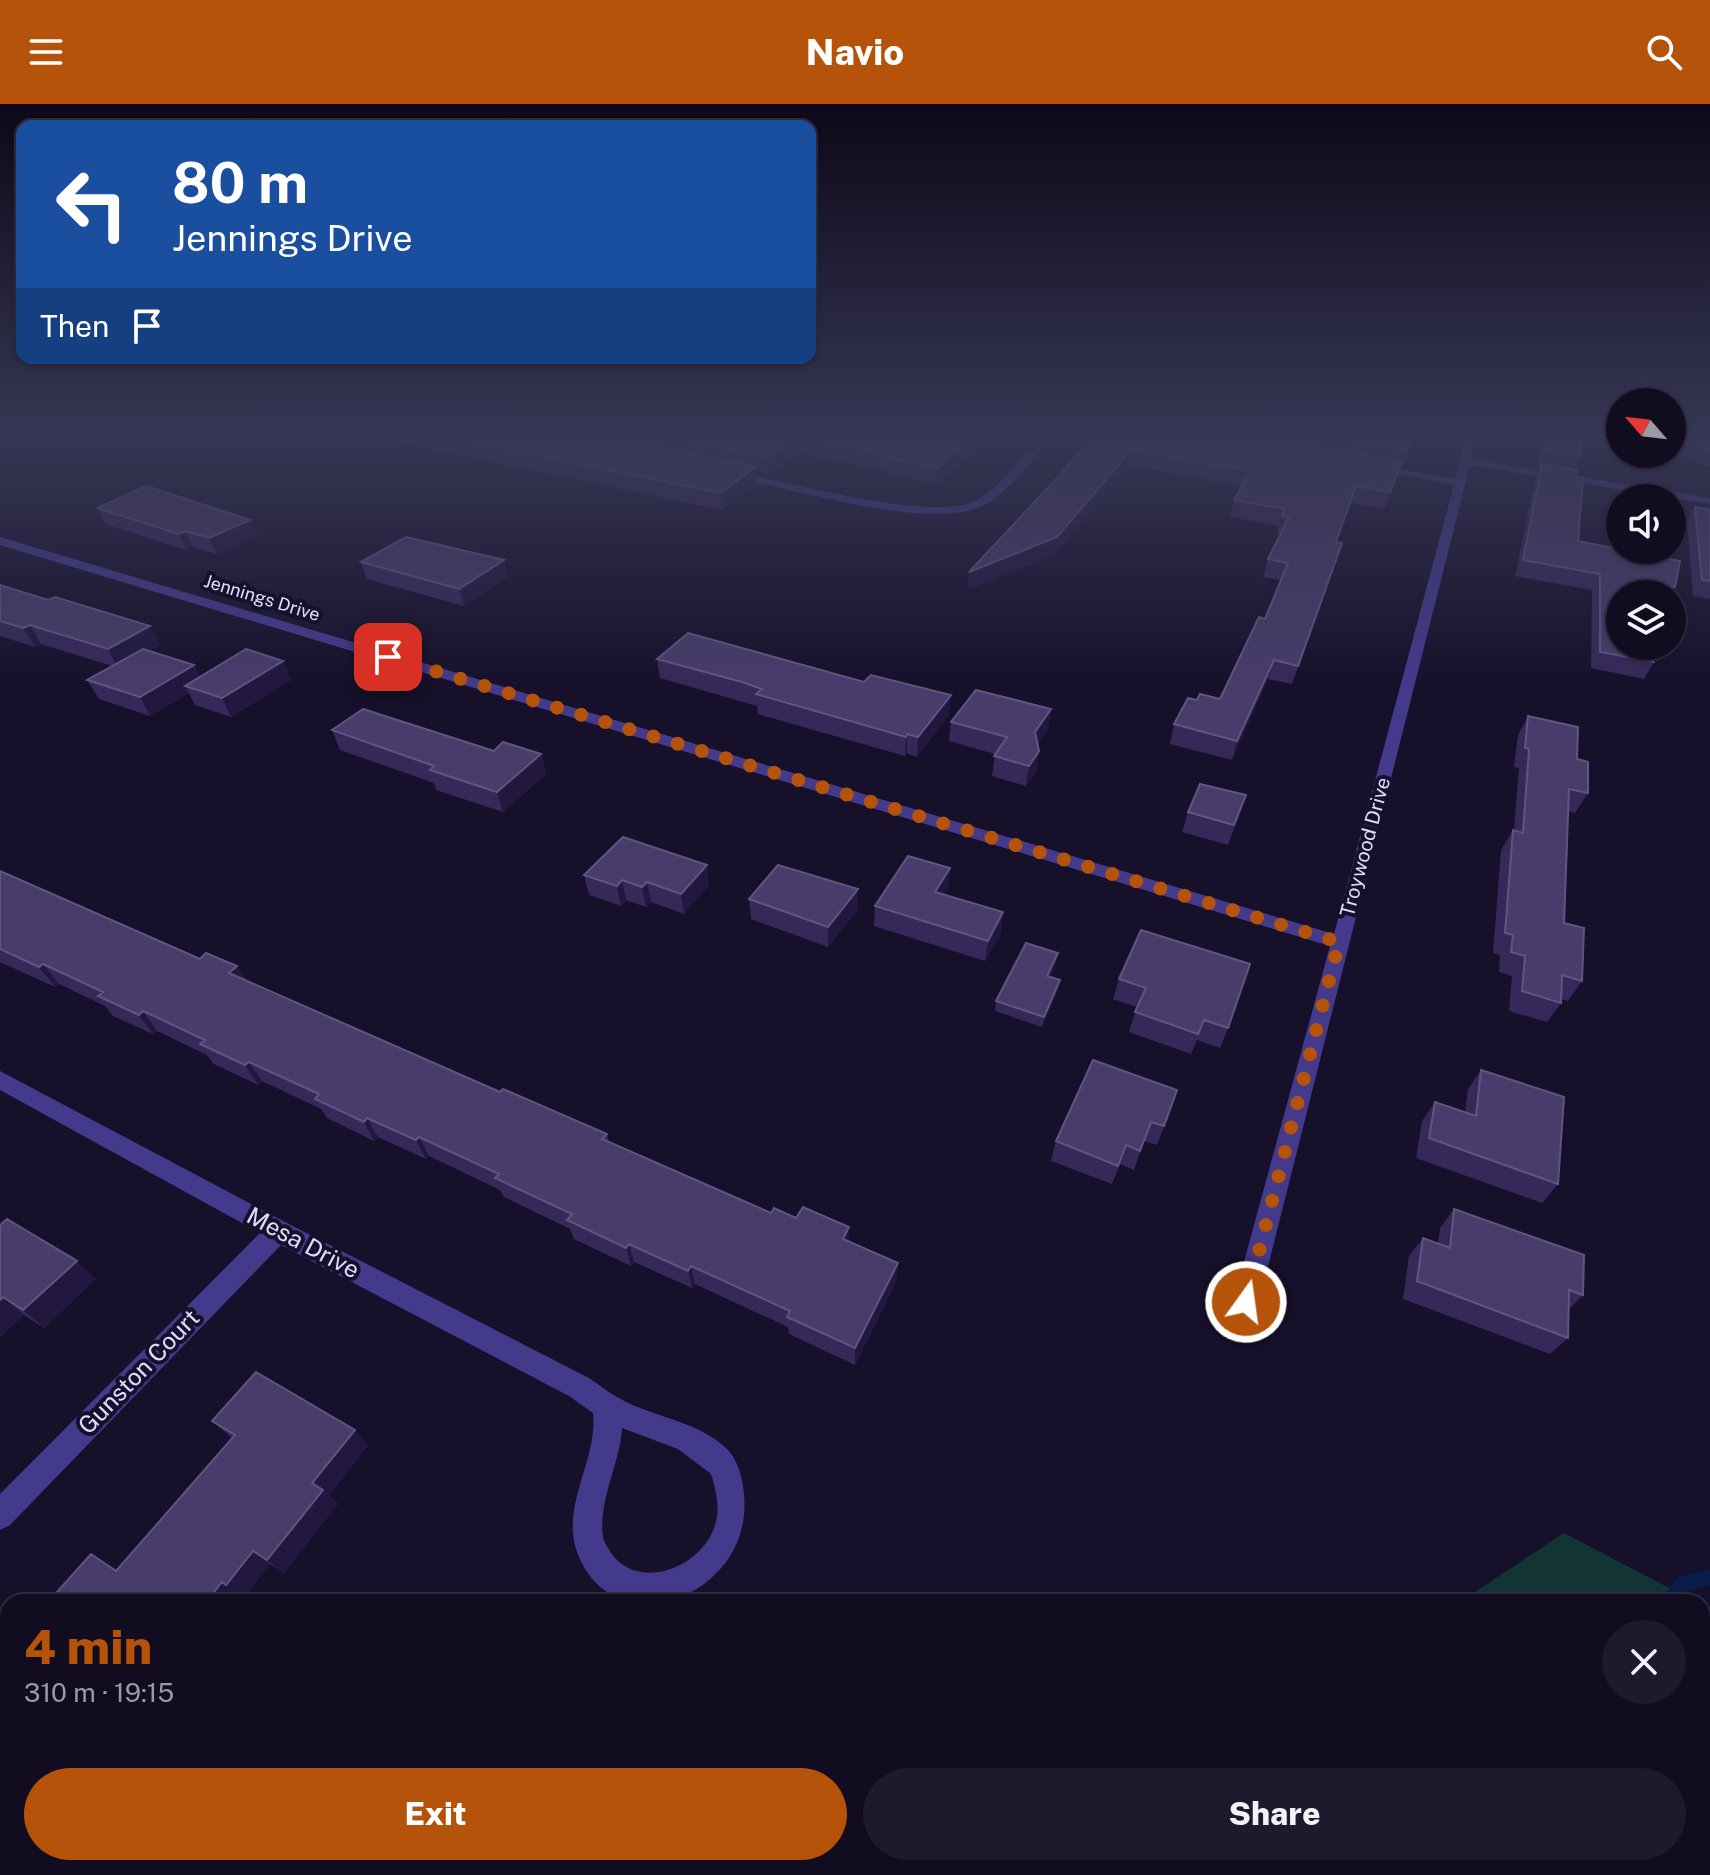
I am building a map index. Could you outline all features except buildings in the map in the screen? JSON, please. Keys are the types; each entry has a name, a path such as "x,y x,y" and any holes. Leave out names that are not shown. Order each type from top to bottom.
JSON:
{"street":[{"name":"Troywood Drive","path":"1246,1302 1450,520"},
{"name":"Jennings Drive","path":"0,541 1339,942"},
{"name":"Mesa Drive","path":"0,1080 278,1231 579,1387 606,1406 698,1443 722,1463 733,1500 730,1526 717,1552 694,1578 670,1589 642,1590 615,1579 599,1564 589,1547 590,1507 608,1432 606,1406"},
{"name":"Gunston Court","path":"0,1515 278,1231"}],"green space":[{"path":"1564,1533 1681,1594 1472,1594"}],"waterway":[{"path":"1676,1594 1685,1583 1710,1577"}],"route":[{"path":"388,657 1339,942 1246,1302"}]}
